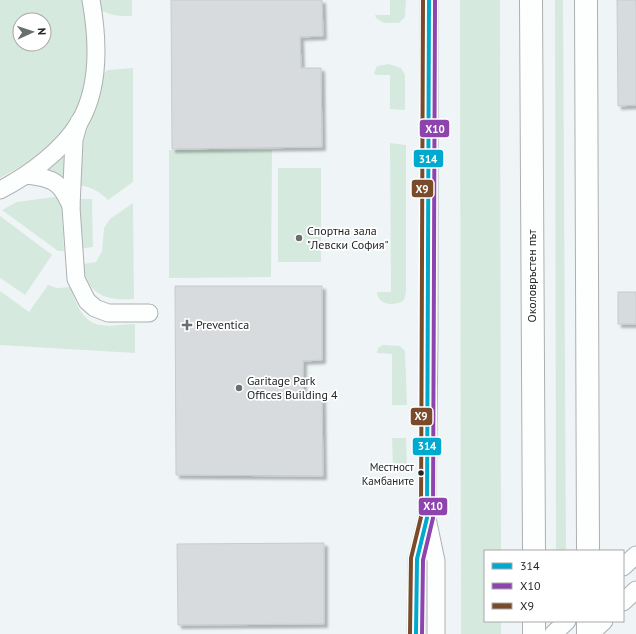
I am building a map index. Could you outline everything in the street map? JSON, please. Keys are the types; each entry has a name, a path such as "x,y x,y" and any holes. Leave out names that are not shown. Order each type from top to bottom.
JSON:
{"highway":[{"name":"Околовръстен път","path":"531,0 534,550"},
{"path":"586,0 588,550"},
{"path":"534,622 534,634"},
{"path":"588,622 589,634"}],"street":[{"path":"91,0 96,28 95,65 92,86 74,140 71,206 76,279 87,301 95,308 108,313 149,313"},
{"path":"429,0 429,325 427,518 436,561 436,634"},
{"path":"0,190 27,175 62,143 79,122"},
{"path":"27,175 41,177 56,182 64,191 71,206"},
{"path":"416,634 417,559 427,518"},
{"path":"624,567 636,555"},
{"path":"624,601 636,590"},
{"path":"553,634 566,622"},
{"path":"589,634 603,622"}],"green space":[{"path":"0,0 86,0 90,40 90,63 84,96 73,123 68,131 51,147 0,178"},
{"path":"97,0 132,0 132,16 119,16 104,12 100,10"},
{"path":"390,0 406,0 405,17 399,23 384,23 376,18 375,15 390,15"},
{"path":"460,0 500,0 501,550 484,550 484,622 501,622 501,634 461,634"},
{"path":"555,0 563,0 566,550 556,550"},
{"path":"389,64 401,68 405,75 405,110 390,109 390,75 376,75 374,73 377,66"},
{"path":"133,68 133,182 108,200 94,190 78,185 82,147 104,73 108,70"},
{"path":"390,143 406,145 406,292 404,300 396,304 387,304 383,302 380,300 377,292 391,292"},
{"path":"68,146 65,183 44,170"},
{"path":"169,150 272,150 271,277 169,278"},
{"name":"Спортна зала \"Левски София\"","path":"278,168 321,168 321,262 278,262"},
{"path":"61,196 64,251 58,251 2,210 17,202"},
{"path":"77,199 92,199 93,247 78,249"},
{"path":"133,203 134,299 115,299 100,294 94,289 89,283 85,274 83,264 96,262 102,251 104,228 110,219"},
{"path":"0,216 52,255 25,295 0,278"},
{"path":"48,285 57,288 71,287 74,299 80,310 84,316 94,323 109,326 135,324 135,353 0,345 0,291 29,312"},
{"path":"383,345 400,346 405,351 407,405 392,405 392,354 377,353 378,348"},
{"path":"392,438 406,438 407,467 405,471 401,473 393,469"}],"building":[{"path":"171,0 322,0 323,36 300,37 301,68 321,68 322,147 172,149"},
{"path":"617,0 636,0 636,105 618,106"},
{"name":"Garitage Park Offices Building 4","path":"175,286 322,286 322,360 303,361 303,398 322,397 323,476 176,475"},
{"path":"618,292 636,292 636,324 618,324"},
{"path":"324,543 324,624 178,625 177,544"}],"transit line":[{"name":"Х9","path":"410,634 411,558 421,517 423,0"},
{"name":"314","path":"416,634 417,559 427,518 429,0"},
{"name":"Х10","path":"422,634 423,560 433,518 435,0"}],"place":[{"name":"Спортна зала \"Левски София\"","path":"299,238"},
{"name":"Preventica","path":"187,325"},
{"name":"Garitage Park Offices Building 4","path":"239,388"},
{"name":"Местност Камбаните","path":"421,473"}]}
